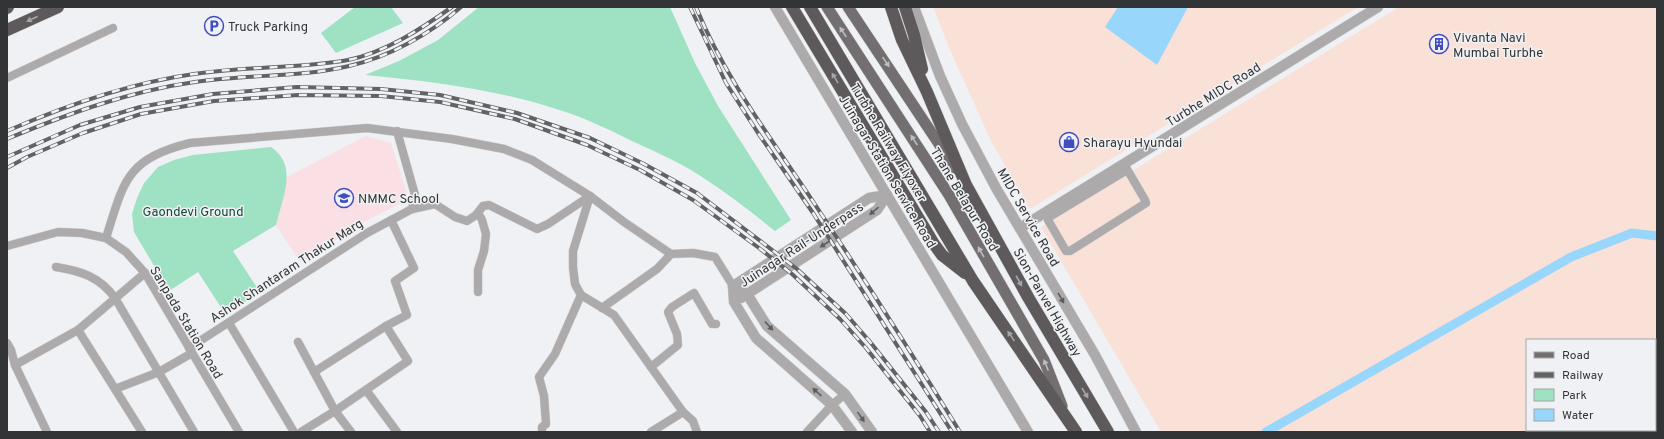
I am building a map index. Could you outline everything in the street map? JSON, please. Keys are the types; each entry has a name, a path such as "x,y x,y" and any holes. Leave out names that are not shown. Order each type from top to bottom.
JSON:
{"highway":[{"path":"7,30 58,7"},
{"name":"Turbhe Railway Flyover","path":"792,7 934,244 942,255 963,271 973,281"},
{"name":"Turbhe Railway Flyover","path":"810,7 973,281 1065,414"},
{"path":"891,7 902,40 927,92 966,185"},
{"path":"905,7 914,35 927,92"},
{"name":"Sion-Panvel Highway","path":"966,185 1028,298 1108,432"},
{"path":"1065,414 1076,432"}],"main road":[{"name":"Thane Belapur Road","path":"826,7 949,195 1044,360 1065,414"},
{"name":"Thane Belapur Road","path":"848,7 966,185"}],"street":[{"name":"Juinagar Station Service Road","path":"775,7 1028,432"},
{"name":"MIDC Service Road","path":"914,7 940,76 962,124 996,188 1095,355 1136,432"},
{"name":"Turbhe MIDC Road","path":"1020,228 1125,167 1378,7"},
{"path":"7,78 113,28"},
{"path":"106,238 121,191 134,170 150,156 169,148 190,143 368,128 452,139 504,150 532,160 590,196 624,222 671,254 693,252 715,257 733,286 734,302 756,338 832,405 852,432"},
{"path":"397,131 415,195 412,209"},
{"path":"1125,167 1146,203 1070,251 1066,251 1048,220 1051,216 1125,167"},
{"name":"Juinagar Rail-Underpass","path":"733,286 869,198 887,195"},
{"name":"Juinagar Rail-Underpass","path":"734,302 877,210 887,195"},
{"path":"478,292 478,270 484,251 486,234 482,220 478,213 484,206 489,205 537,230 590,196"},
{"path":"590,196 573,251 575,284 581,296 614,315 683,412 693,421 697,432"},
{"name":"Ashok Shantaram Thakur Marg","path":"115,390 159,372 229,323 367,233 412,209 434,204 455,217 467,221 478,213"},
{"path":"314,372 386,326 407,315 395,281 414,268 391,220"},
{"name":"Sanpada Station Road","path":"7,246 58,232 82,233 106,238 126,252 145,273 239,432"},
{"path":"602,308 657,269 671,254"},
{"path":"56,267 74,270 89,276 107,287 115,298 194,432"},
{"path":"15,365 78,330 145,273"},
{"path":"733,286 747,294 767,326 845,394 872,432"},
{"path":"651,367 678,344 677,334 668,312 672,307 694,293 712,324 716,324"},
{"path":"542,432 542,427 546,424 544,396 539,377 555,354 581,296"},
{"path":"229,323 294,432"},
{"path":"301,432 335,411 408,361 386,326"},
{"path":"78,330 142,432"},
{"path":"298,342 335,411 351,432"},
{"path":"8,348 47,432"},
{"path":"366,390 397,432"},
{"path":"807,432 832,405 845,394"},
{"path":"651,432 683,412"}],"shaded area":[{"path":"933,7 1358,7 1030,209 991,141 950,50"},
{"path":"1399,7 1657,7 1657,432 1161,432 1041,227"},
{"name":"NMMC School","path":"366,136 391,143 407,194 405,201 360,224 301,263 276,225 287,177"}],"green space":[{"path":"355,7 391,7 403,23 336,53 321,33"},
{"path":"479,7 670,7 695,63 718,106 791,220 775,231 709,181 684,166 604,128 563,111 530,101 484,91 436,83 365,75 399,61 438,40"},
{"name":"Gaondevi Ground","path":"271,147 280,155 284,163 286,173 286,183 276,225 233,251 260,292 226,315 198,272 169,291 134,232 132,214 144,183 158,167 174,160 193,155"}],"water":[{"path":"1118,7 1188,7 1157,65 1105,27"}],"waterway":[{"path":"1266,432 1571,257 1632,233 1657,236"}],"railway":[{"path":"7,131 52,112 99,96 170,78 213,71 310,65 348,60 376,51 403,39 452,7"},
{"path":"7,139 99,104 147,91 195,82 330,70 364,62 379,57 408,43 436,26 461,7"},
{"path":"690,7 726,83 758,133 813,213 952,432"},
{"path":"696,7 708,34 736,86 802,184 908,348 960,432"},
{"path":"7,157 80,125 140,107 213,94 297,87 381,89 440,95 517,113 590,138 644,164 697,193 797,269 846,314 926,412 939,432"},
{"path":"7,168 27,157 83,133 141,114 214,101 298,95 381,96 440,102 515,119 587,145 640,170 693,200 759,248 792,274 840,319 866,348 920,416 930,432"}],"place":[{"name":"Truck Parking","path":"214,26"},
{"name":"Vivanta Navi Mumbai Turbhe","path":"1439,44"},
{"name":"Sharayu Hyundai","path":"1069,142"},
{"name":"NMMC School","path":"344,198"}]}
